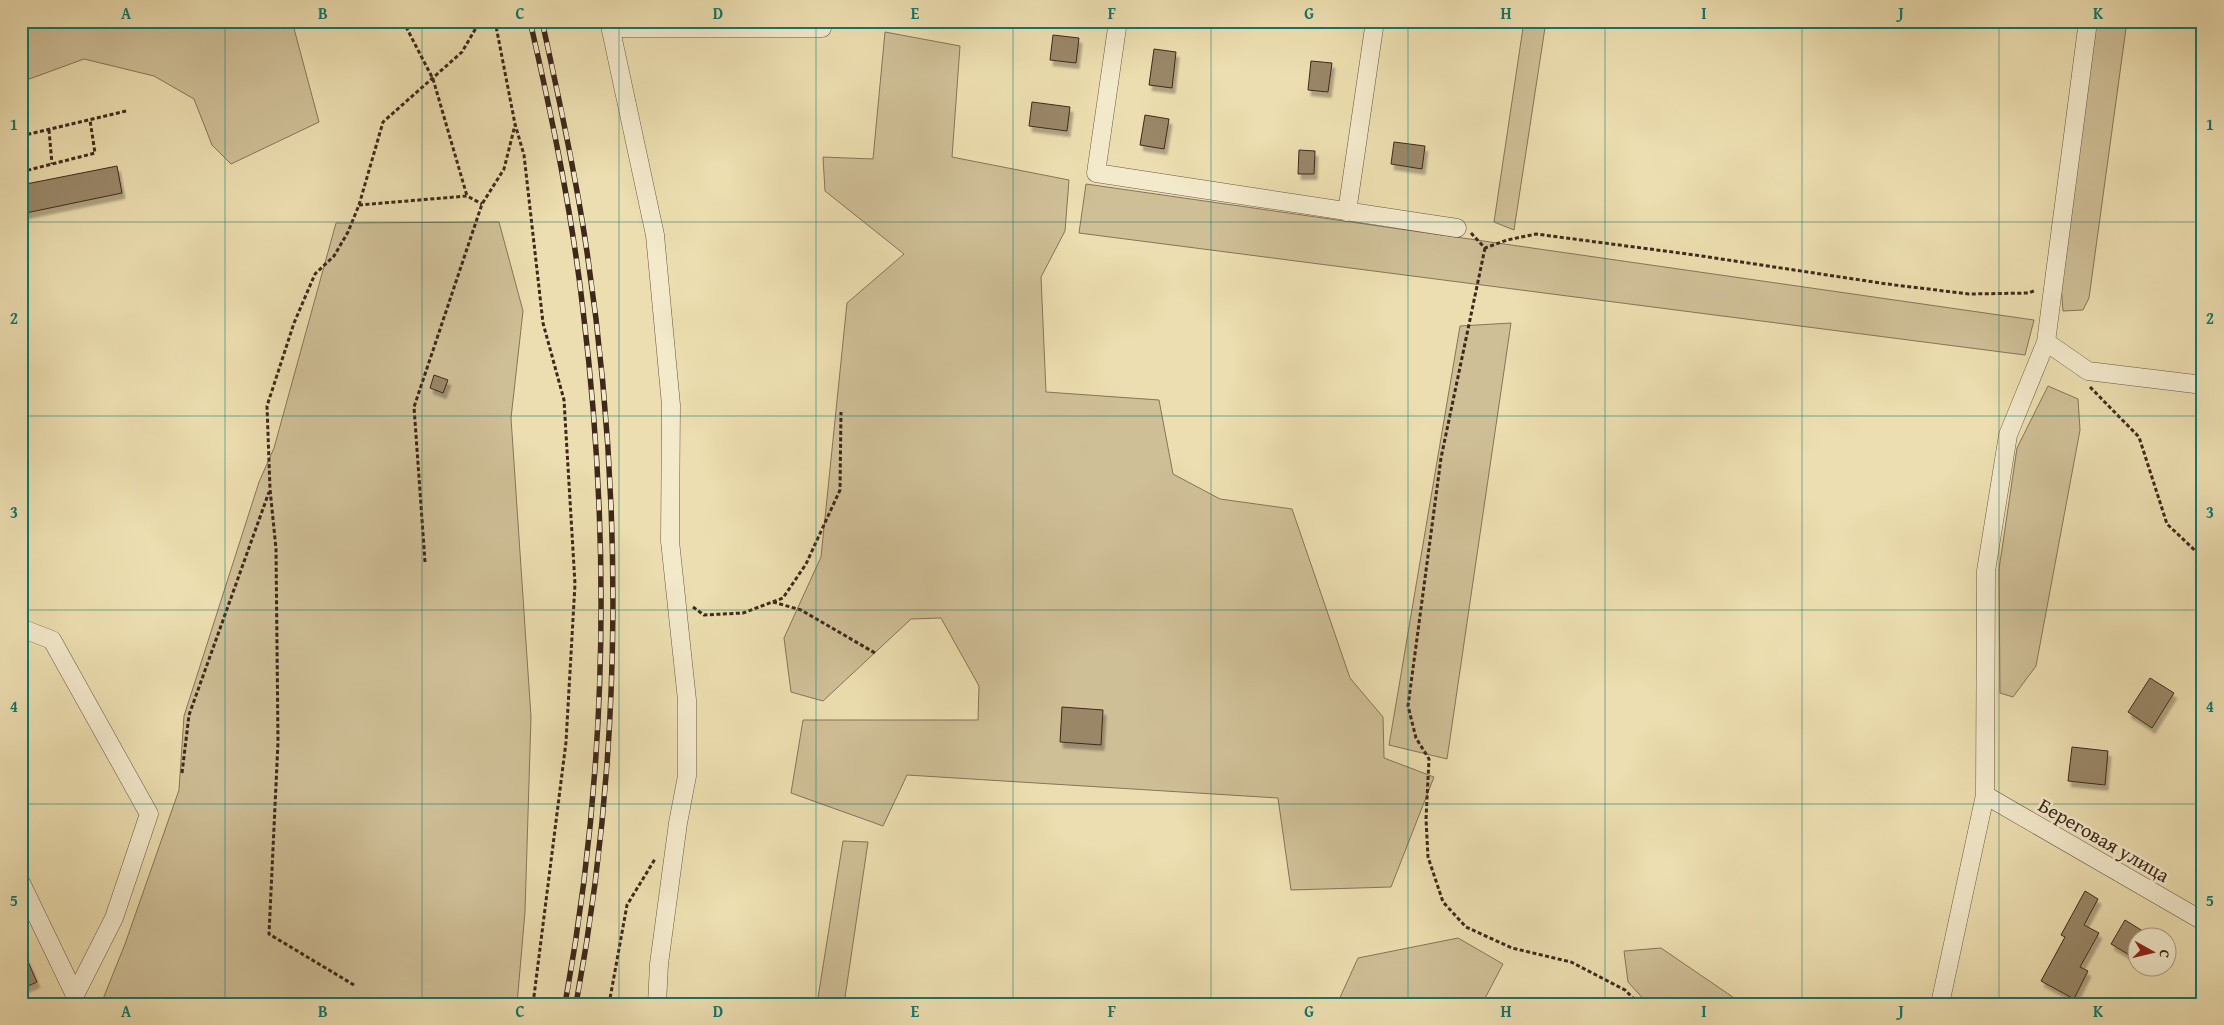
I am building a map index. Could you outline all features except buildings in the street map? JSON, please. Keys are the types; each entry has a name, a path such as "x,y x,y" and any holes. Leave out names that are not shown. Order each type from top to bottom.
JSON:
{"street":[{"path":"1118,21 1096,173 1457,228"},
{"path":"1347,212 1375,21"},
{"path":"1940,1004 1985,796 1986,571 2008,435 2046,342 2088,21"},
{"path":"657,1004 659,964 678,823 687,776 687,700 670,541 671,405 655,235 610,25 823,25"},
{"path":"2046,342 2088,370 2203,385"},
{"path":"21,628 52,640 149,814 114,918 74,999"},
{"name":"Береговая улица","path":"1985,796 2203,921"},
{"path":"21,883 74,999"}],"path":[{"path":"403,21 434,78 468,196"},
{"path":"354,985 269,934 278,742 276,549 270,489 267,406 294,322 315,274 334,256 348,232 359,206 383,122 462,52 480,21"},
{"path":"496,21 515,124 524,155 543,323 564,400 575,584 566,742 533,1004"},
{"path":"21,136 126,111"},
{"path":"21,172 95,153 90,120"},
{"path":"424,562 414,407 482,204 504,169 515,124"},
{"path":"49,130 52,164"},
{"path":"359,206 468,196 482,204"},
{"path":"1457,228 1474,235 1485,248"},
{"path":"1485,248 1507,240 1536,234 1969,294 2029,293 2053,285"},
{"path":"1485,248 1440,458 1408,706 1416,738 1428,759 1426,819 1428,857 1443,902 1466,927 1512,948 1571,962 1625,990 1638,1004"},
{"path":"2086,383 2139,437 2167,524 2203,558"},
{"path":"676,595 704,615 743,613 783,598 806,564 840,490 841,412"},
{"path":"182,773 189,715 270,489"},
{"path":"772,602 801,610 875,653"},
{"path":"609,1004 627,905 658,856"}],"shaded area":[{"path":"21,21 292,21 319,122 231,164 212,145 194,99 154,76 84,59 21,82"},
{"path":"1524,21 1546,21 1514,230 1494,222"},
{"path":"2094,21 2127,21 2089,298 2083,310 2063,311 2061,284"},
{"path":"885,32 960,46 952,157 1069,180 1065,231 1041,277 1046,392 1159,400 1173,474 1220,499 1292,509 1350,678 1383,717 1384,758 1434,777 1391,887 1291,890 1278,798 907,775 883,826 791,793 803,720 978,720 979,686 941,618 911,619 823,701 791,692 784,638 821,557 847,303 904,254 825,191 823,157 873,159"},
{"path":"1086,184 2034,320 2025,355 1079,233"},
{"path":"499,222 523,311 511,418 531,717 525,912 517,1004 101,1004 125,944 179,790 184,716 259,482 274,448 336,223"},
{"path":"1511,323 1447,759 1389,745 1460,326"},
{"path":"2048,386 2078,399 2080,430 2036,666 2013,697 2000,693 1999,569 2017,448"},
{"path":"843,841 868,842 844,1004 817,1004"},
{"path":"1458,938 1503,964 1482,1004 1337,1004 1358,958"},
{"path":"1661,948 1743,1004 1648,1004 1628,982 1624,951"}],"railway":[{"path":"530,21 554,129 573,237 592,396 598,483 601,570 597,744 579,918 565,1004"},
{"path":"542,21 559,98 583,226 606,420 611,518 613,615 610,713 603,811 592,908 576,1004"}]}
